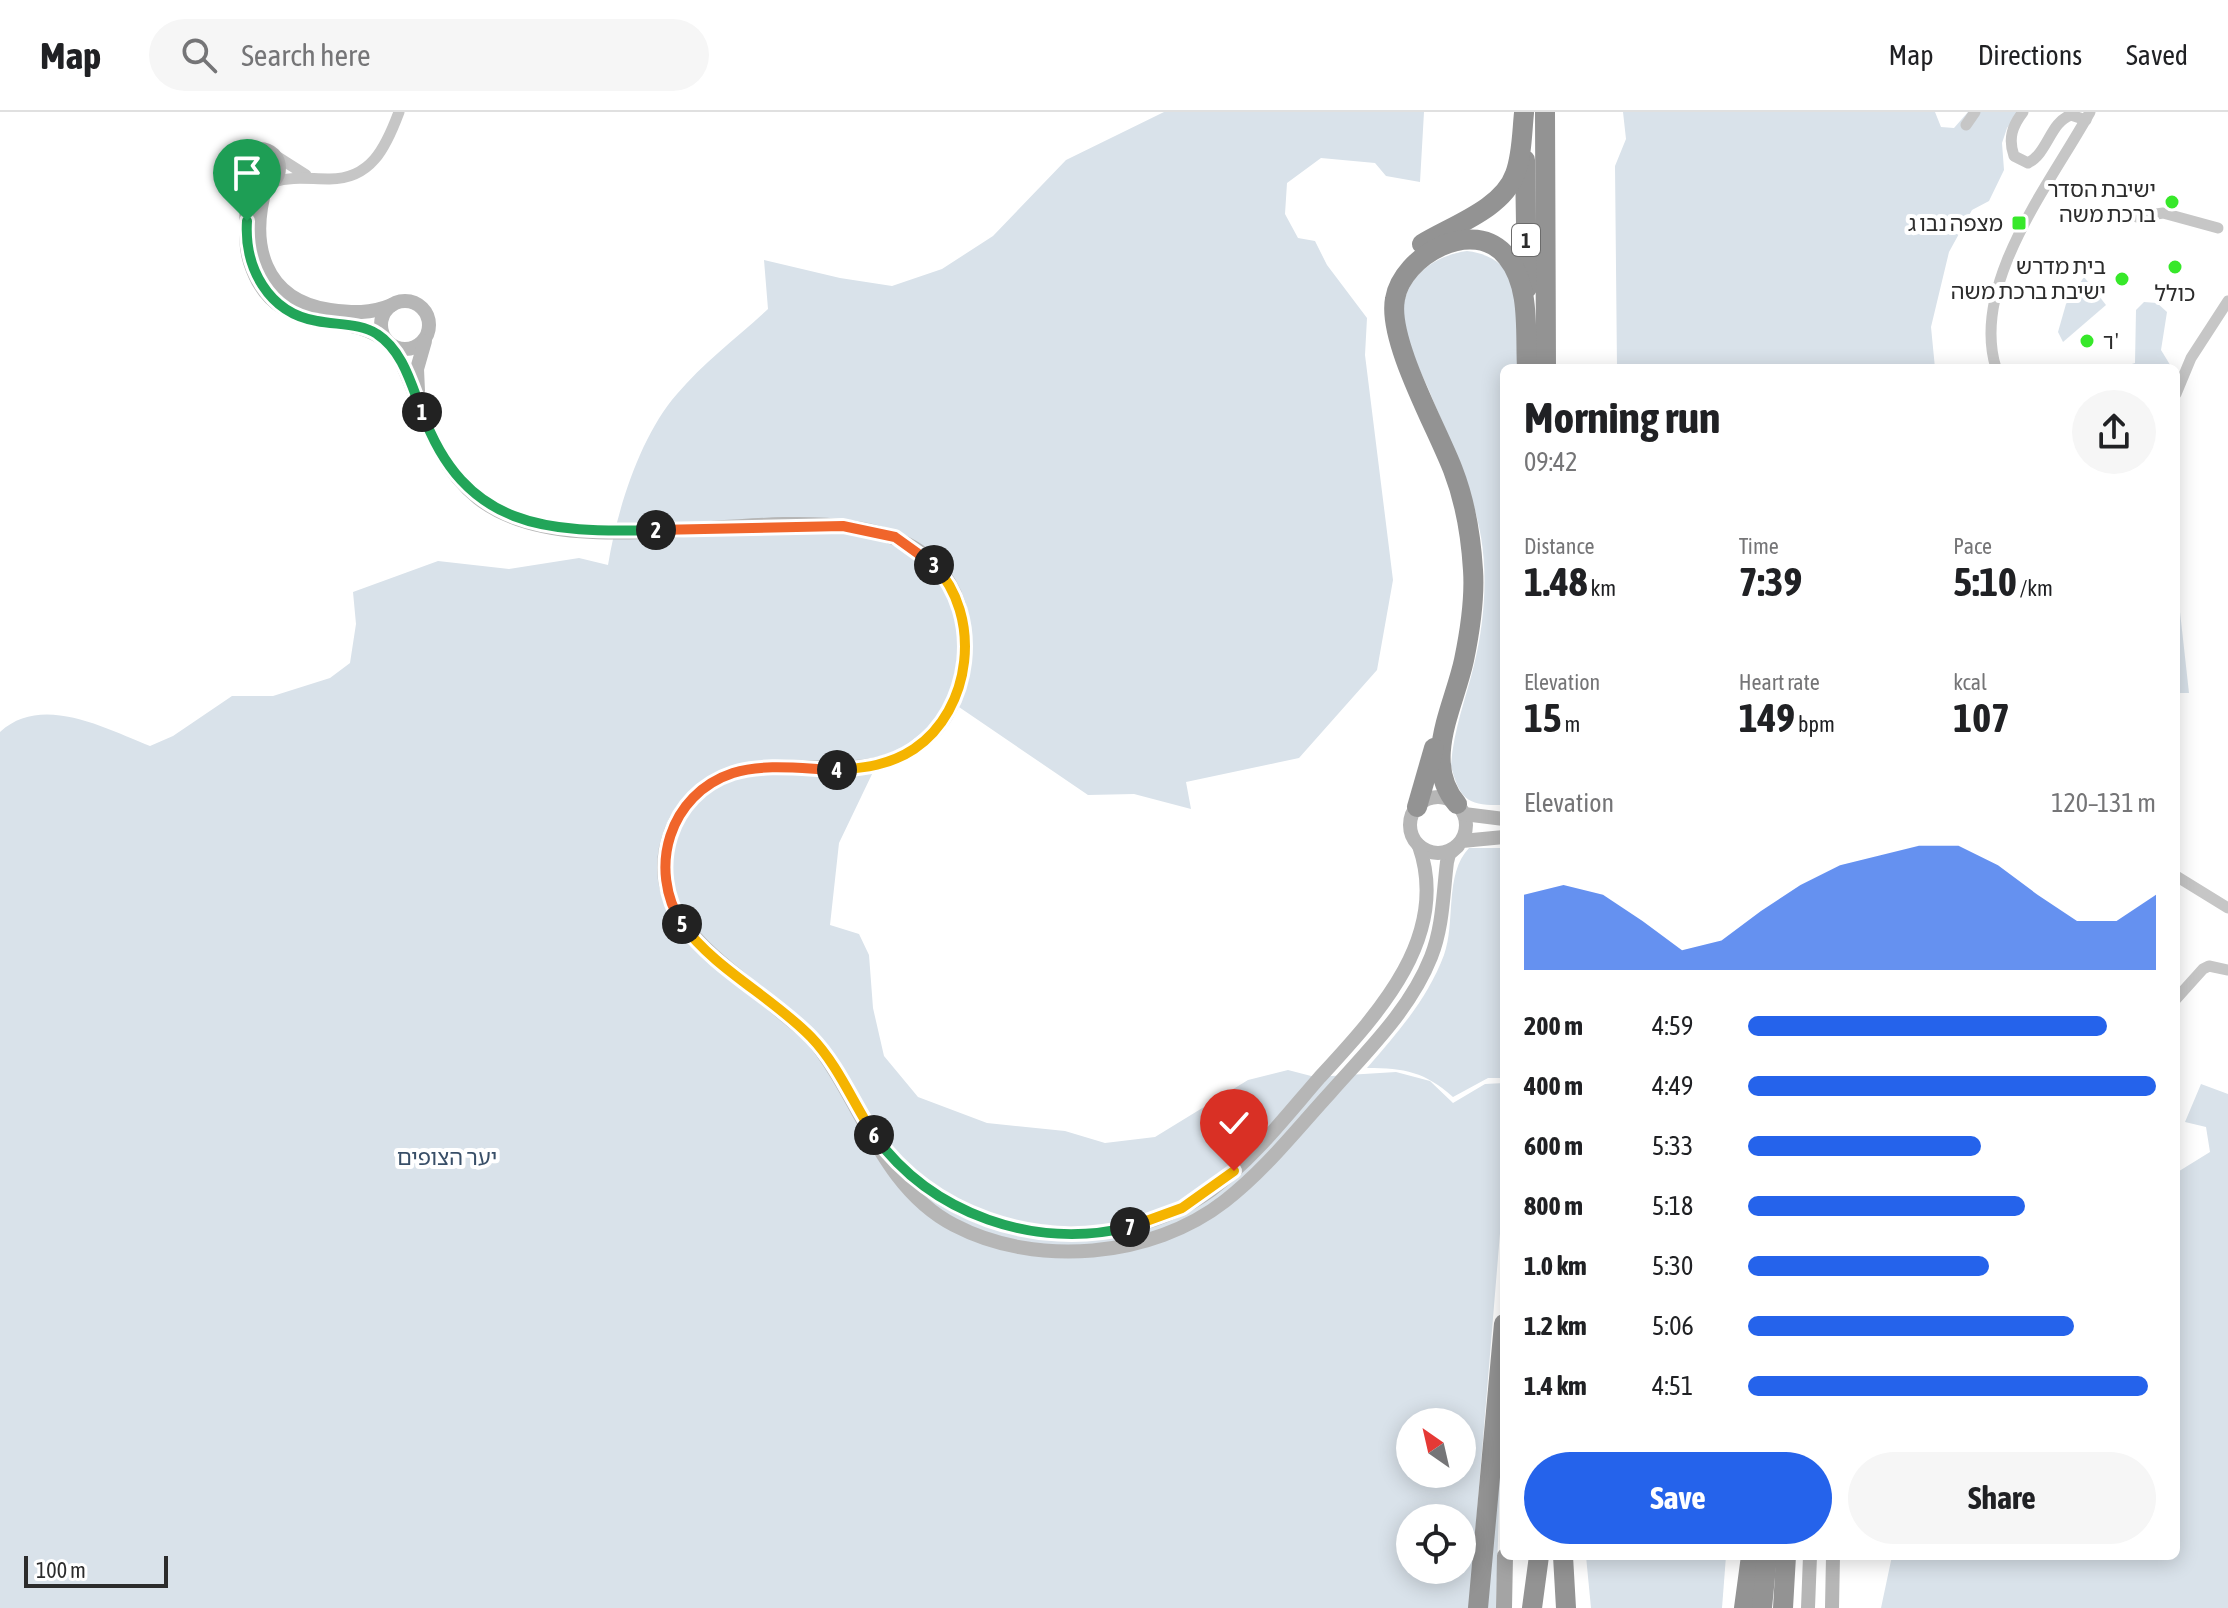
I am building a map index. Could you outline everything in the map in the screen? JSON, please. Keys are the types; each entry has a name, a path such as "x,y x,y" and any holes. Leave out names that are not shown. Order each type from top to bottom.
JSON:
{"highway":[{"name":"1","path":"1524,112 1528,364"},
{"path":"1430,417 1386,334 1382,308 1386,287 1402,258 1489,205 1511,182 1516,172 1524,112"},
{"name":"1","path":"1545,112 1546,364"},
{"path":"1461,809 1447,792 1440,769 1445,728 1471,618 1473,570 1461,496 1394,316 1394,300 1404,273 1432,249 1473,241 1492,245 1507,256 1523,292 1528,364"},
{"path":"1417,807 1438,737 1455,696"},
{"path":"1478,1608 1500,1368"},
{"path":"1530,1608 1538,1560"},
{"path":"1563,1560 1566,1608"},
{"path":"1744,1608 1750,1560"},
{"path":"1762,1608 1767,1560"},
{"path":"1783,1608 1786,1560"}],"main road":[{"path":"1504,1608 1505,1560"},
{"path":"1528,1560 1530,1608"}],"street":[{"path":"242,176 255,186 314,178 342,178 367,167 385,148 399,112"},
{"path":"1966,125 1975,112"},
{"path":"1995,364 1989,335 1999,277 2088,116 2063,118 2040,154 2028,163 2014,156 2011,141 2014,124 2023,112"},
{"path":"314,178 288,166 263,149 246,154 241,164 247,196 247,251 264,288 287,311 300,317 365,328 390,344 413,349 426,338"},
{"path":"273,154 279,165 270,184 260,222 261,249 267,269 284,291 305,305 350,313 375,312 408,301 424,310 430,326 417,369 423,415"},
{"path":"2137,217 2163,213 2218,228"},
{"path":"2180,384 2191,358 2228,301"},
{"path":"392,305 382,319 390,344 439,452 466,487 495,509 553,529 597,532 860,528 911,545 950,585 963,620 964,663 954,701 927,739 902,757 873,767 757,769 723,777 699,793 680,815 665,854 665,886 680,922 702,947 809,1035 826,1055 887,1162 917,1198 955,1226 997,1241 1046,1250 1119,1247 1190,1223 1223,1203 1274,1156 1388,1028 1431,958 1442,913 1449,854 1460,843 1467,828 1461,809"},
{"path":"865,1122 900,1165 927,1189 962,1209 1012,1227 1070,1234 1116,1230 1182,1208 1212,1189 1262,1144 1375,1017 1399,981 1414,951 1425,911 1427,869 1410,822 1417,807 1424,801 1441,797 1461,809 1496,819"},
{"path":"1419,846 1434,853 1460,843 1500,837"},
{"path":"2180,878 2228,908"},
{"path":"2180,995 2203,969 2209,966 2228,970"},
{"path":"1808,1608 1810,1560"},
{"path":"1832,1608 1833,1560"}],"green space":[{"name":"יער הצופים","path":"1164,112 1424,112 1420,182 1386,176 1375,163 1321,158 1287,183 1285,214 1298,238 1315,241 1327,265 1367,318 1365,355 1393,580 1377,670 1299,758 1186,782 1191,809 1134,794 1088,795 956,705 873,772 839,843 830,925 859,934 869,955 873,1008 884,1056 918,1097 987,1123 1065,1131 1105,1143 1155,1137 1248,1080 1288,1070 1315,1077 1396,1072 1430,1081 1453,1103 1485,1084 1500,1083 1500,1233 1476,1523 1476,1504 1396,1504 1396,1584 1471,1584 1469,1608 0,1608 0,732 17,721 35,715 54,715 94,724 150,746 173,736 232,696 273,696 330,678 350,663 356,624 353,592 438,561 509,569 579,558 608,565 617,521 632,475 664,411 698,372 768,309 764,260 840,278 892,286 942,269 993,236 1066,160"},
{"path":"1623,112 1935,112 1941,127 1954,128 1968,112 2020,112 2007,128 2002,143 2004,170 1989,201 1972,210 1949,252 1931,327 1935,364 1617,364 1615,166 1626,139"},
{"path":"1467,251 1488,256 1502,266 1511,279 1518,312 1518,364 1500,364 1500,805 1482,804 1468,799 1458,787 1451,766 1457,727 1480,634 1484,601 1483,553 1466,480 1412,351 1403,313 1405,300 1415,279 1433,263"},
{"path":"2084,277 2106,305 2063,342 2058,332 2066,304"},
{"path":"2144,302 2157,303 2167,312 2161,350 2170,364 2132,364 2135,363 2136,310"},
{"path":"2180,612 2189,693 2180,693"},
{"path":"1469,848 1500,848 1500,1078 1488,1078 1453,1097 1414,1073 1367,1068 1411,1015 1437,971 1447,942 1453,885 1461,859"},
{"path":"2201,1084 2228,1094 2228,1608 1881,1608 1891,1560 2180,1560 2180,1171 2210,1152 2206,1127 2185,1122"},
{"path":"1500,1424 1496,1608 1484,1608"},
{"path":"1586,1560 1726,1560 1722,1608 1591,1608"}],"place":[{"name":"ישיבת הסדר ברכת משה","path":"2172,202"},
{"name":"מצפה נבו ג","path":"2019,223"},
{"name":"כולל","path":"2175,267"},
{"name":"בית מדרש ישיבת ברכת משה","path":"2122,279"},
{"name":"ד'","path":"2087,341"}],"route":[{"path":"247,221 250,263 264,288 287,311 300,317 365,328 394,347 439,452 466,487 513,518 553,529 597,532 843,526 895,537 927,558 950,585 963,620 961,682 938,728 902,757 873,767 748,770 710,784 690,802 673,826 664,868 669,901 680,922 702,947 809,1035 826,1055 865,1122 886,1151 944,1201 980,1217 1022,1229 1070,1234 1116,1230 1182,1208 1234,1171"}]}
